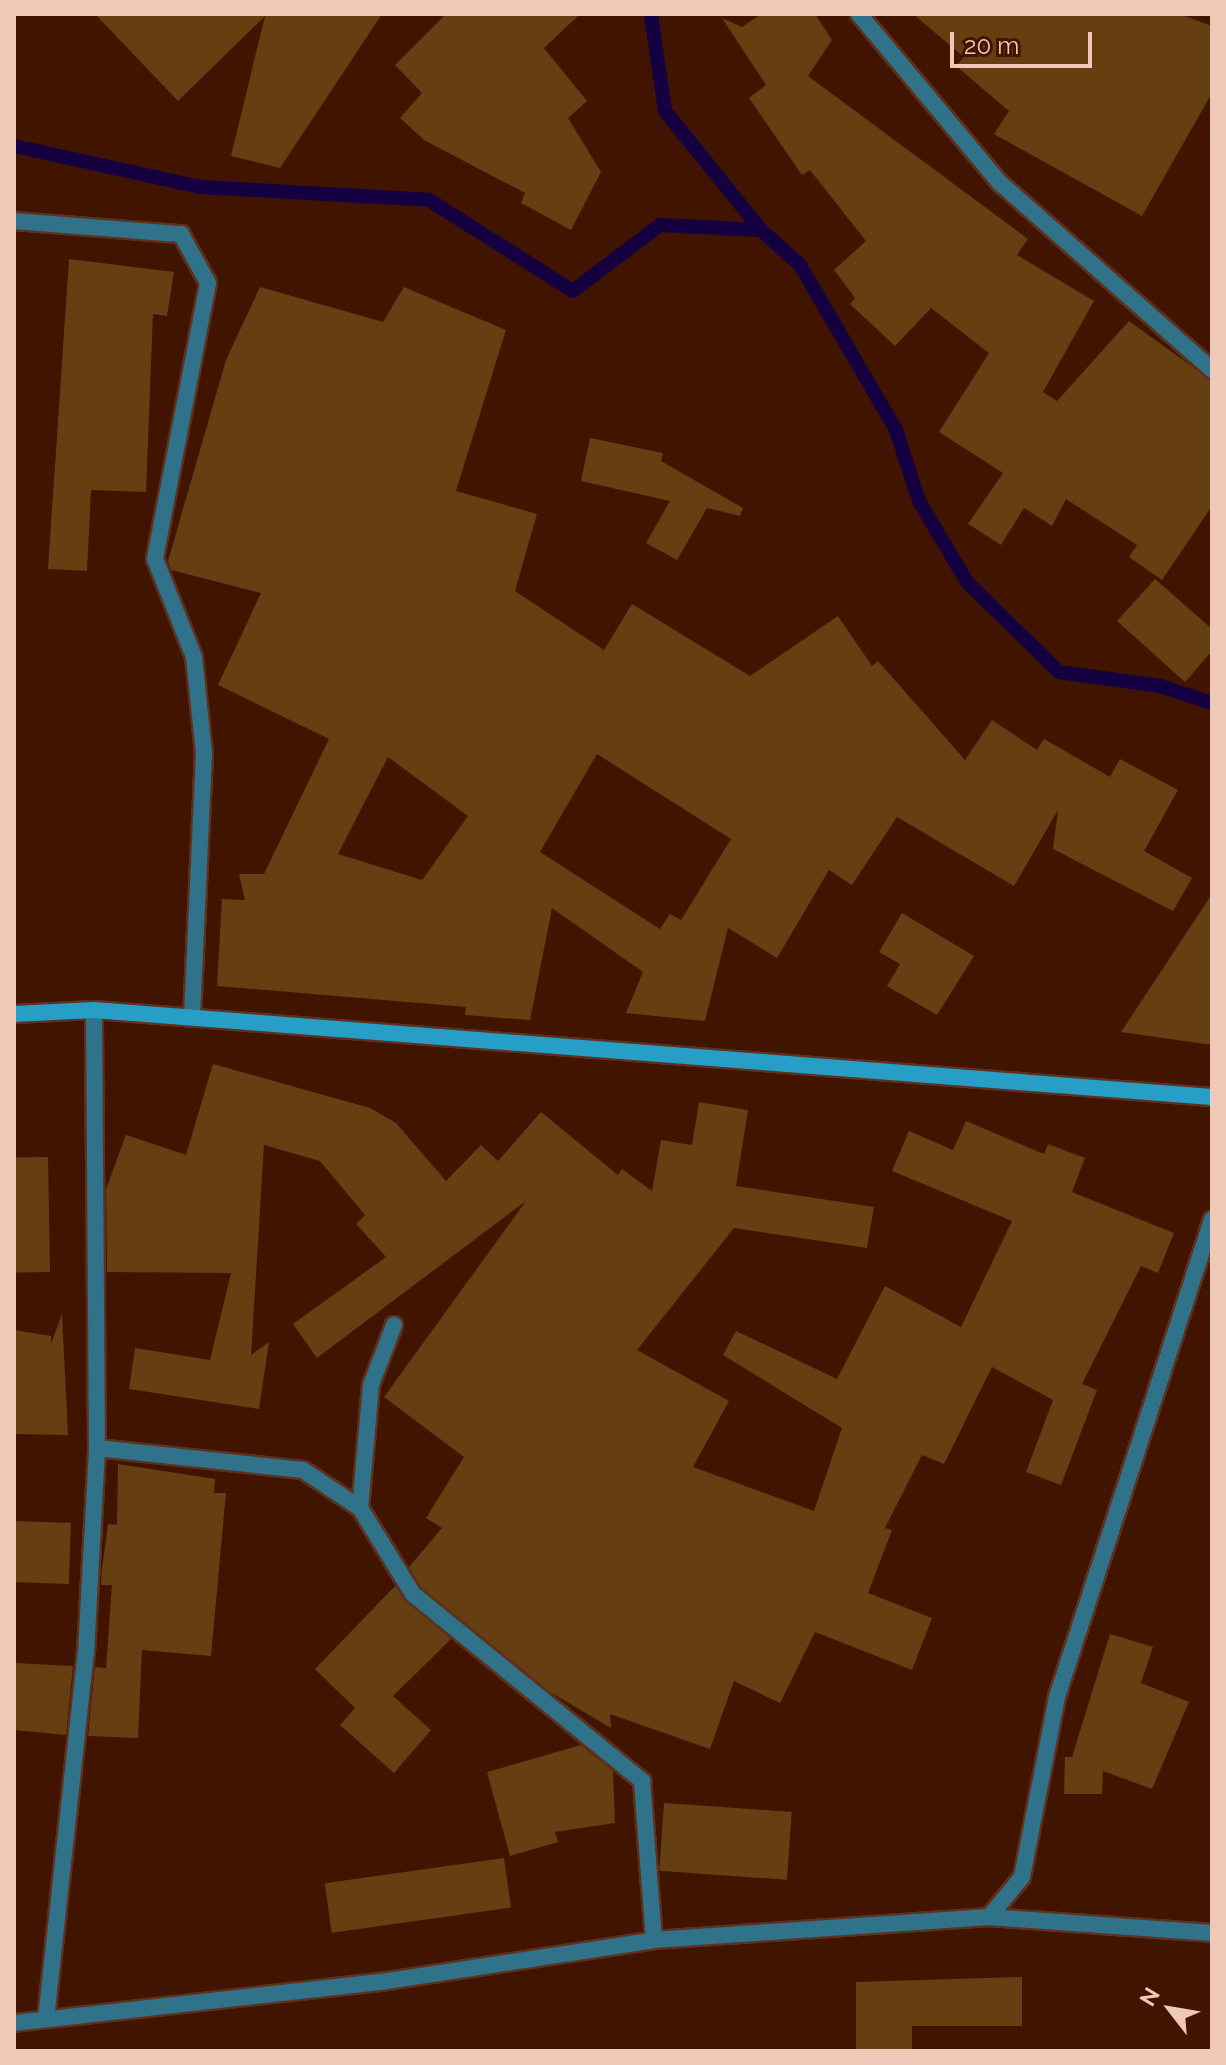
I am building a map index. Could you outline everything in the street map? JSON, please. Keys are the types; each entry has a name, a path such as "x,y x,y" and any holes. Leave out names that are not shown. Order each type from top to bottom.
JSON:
{"street":[{"path":"859,14 999,182 1212,370"},
{"path":"14,221 181,234 208,283 155,559 194,657 204,753 192,1018"},
{"path":"46,2019 86,1653 97,1448 94,1010"},
{"path":"14,1014 94,1010 1212,1097"},
{"path":"989,1917 1022,1877 1057,1697 1212,1220"},
{"path":"360,1508 371,1385 394,1325"},
{"path":"97,1448 303,1470 360,1508 413,1594 642,1781 654,1940"},
{"path":"14,2023 381,1982 654,1940 989,1917 1212,1933"}],"building":[{"path":"95,14 382,14 280,168 231,156 265,16 178,101"},
{"path":"446,14 580,14 544,48 587,101 568,118 601,172 571,230 521,203 525,193 424,140 400,118 422,93 395,65"},
{"path":"761,14 815,14 832,40 808,76 1028,239 1017,255 1094,301 1043,392 1057,401 1129,321 1212,381 1212,506 1162,580 1129,557 1137,545 1066,499 1052,526 1024,508 1001,545 968,524 1003,473 939,432 989,353 931,308 895,346 850,304 855,298 834,270 866,241 810,170 802,175 749,98 766,85 722,18 742,27"},
{"path":"913,14 1179,14 1212,26 1212,93 1142,216 994,134 1009,111 956,66 964,57"},
{"path":"69,259 174,272 167,316 153,314 146,492 91,490 87,571 48,569"},
{"path":"260,287 383,322 404,287 506,330 456,491 537,514 515,591 604,650 632,604 750,676 838,616 872,666 878,661 965,760 992,720 1037,750 1044,739 1110,777 1120,759 1178,790 1144,851 1192,878 1173,911 1053,849 1058,810 1014,886 897,817 852,885 829,870 777,958 728,928 705,1021 626,1013 643,972 552,908 530,1020 465,1015 466,1007 217,986 222,899 245,900 239,874 264,874 329,739 218,685 261,593 171,570 168,561 226,360","holes":["597,754 731,839 681,920 670,914 660,929 540,852","388,757 468,816 422,880 338,854"]},
{"path":"590,438 663,453 661,461 743,508 740,516 707,508 677,560 646,543 670,501 581,481"},
{"path":"1155,579 1212,629 1212,651 1185,682 1117,621"},
{"path":"1212,894 1212,1045 1121,1032"},
{"path":"902,913 974,956 937,1015 887,986 900,964 879,952"},
{"path":"213,1064 370,1108 396,1123 446,1181 481,1145 498,1161 541,1112 618,1175 622,1169 652,1191 661,1140 692,1145 699,1102 748,1110 736,1186 874,1207 867,1248 734,1228 637,1350 729,1401 693,1467 814,1511 842,1428 723,1355 736,1331 837,1379 885,1286 961,1327 1012,1221 892,1171 909,1131 953,1150 966,1121 1044,1154 1048,1144 1085,1158 1072,1192 1174,1233 1158,1273 1141,1266 1082,1384 1097,1390 1061,1485 1026,1472 1053,1400 992,1367 944,1464 922,1455 885,1528 892,1530 868,1593 932,1618 912,1670 815,1632 780,1703 734,1681 710,1749 610,1714 611,1728 550,1692 421,1587 409,1567 442,1528 426,1518 464,1457 384,1397 526,1201 317,1358 293,1324 386,1257 356,1224 365,1215 320,1161 264,1145 251,1355 269,1342 259,1409 129,1389 135,1348 210,1360 231,1273 107,1272 106,1189 126,1135 186,1155"},
{"path":"48,1157 50,1272 16,1273 14,1158"},
{"path":"62,1314 68,1435 14,1434 14,1330 51,1336 51,1344"},
{"path":"118,1464 215,1479 214,1493 226,1493 211,1656 142,1650 138,1738 88,1736 95,1667 106,1668 112,1585 101,1585 108,1524 117,1525"},
{"path":"14,1521 71,1523 69,1584 14,1582"},
{"path":"395,1586 451,1639 393,1696 431,1730 394,1773 340,1725 355,1708 315,1669"},
{"path":"1110,1634 1153,1647 1141,1683 1189,1702 1152,1789 1103,1771 1102,1794 1064,1794 1065,1757 1072,1757"},
{"path":"14,1663 73,1666 66,1735 14,1730"},
{"path":"581,1745 613,1771 615,1823 555,1832 558,1842 510,1856 487,1772"},
{"path":"664,1803 792,1812 787,1880 659,1871"},
{"path":"504,1858 511,1908 332,1933 325,1883"},
{"path":"1022,1977 1022,2026 912,2026 912,2051 856,2051 856,1982"}],"waterway":[{"path":"651,14 665,111 761,230 800,265 896,430 919,501 967,582 1059,672 1160,686 1212,703"},
{"path":"14,146 200,187 429,200 573,291 660,225 761,230"}]}
